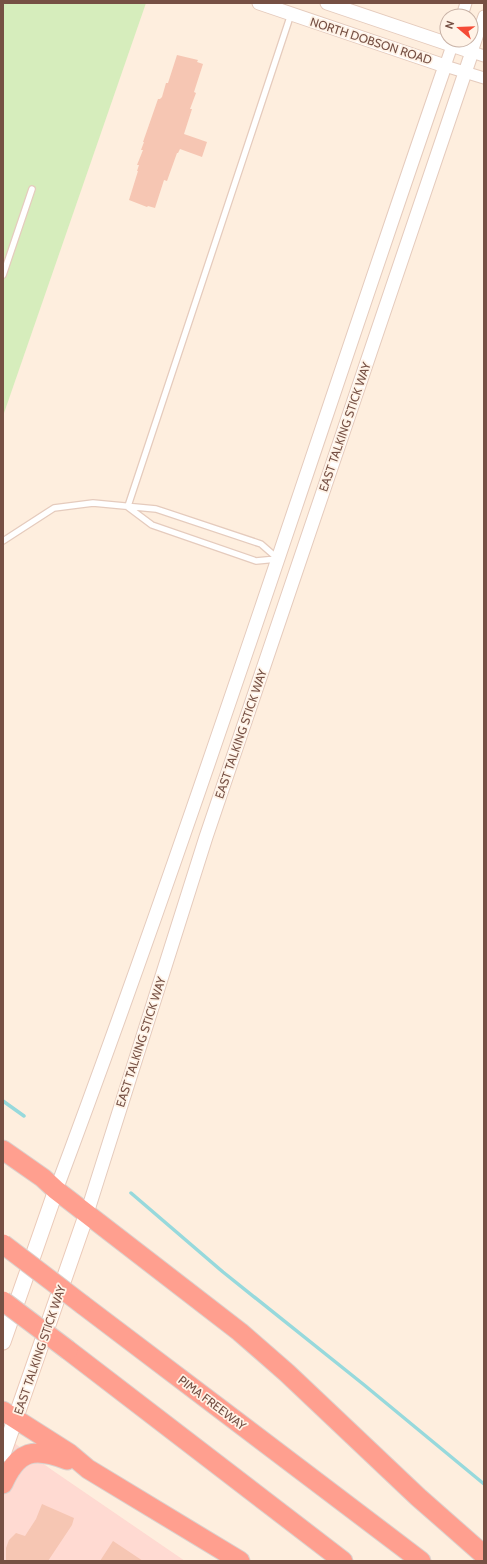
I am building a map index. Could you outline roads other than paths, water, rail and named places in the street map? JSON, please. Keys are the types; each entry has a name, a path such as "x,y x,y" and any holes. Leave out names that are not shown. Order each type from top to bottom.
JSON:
{"highway":[{"path":"3,1150 43,1178 56,1190 244,1336 287,1373 418,1497 484,1555"},
{"name":"PIMA FREEWAY","path":"3,1244 421,1561"},
{"path":"3,1300 343,1561"},
{"path":"9,1416 69,1453 88,1469 240,1561"},
{"path":"3,1484 8,1473 18,1461 25,1456 36,1452 47,1453 88,1469"}],"main road":[{"name":"EAST TALKING STICK WAY","path":"3,1342 56,1190"},
{"name":"EAST TALKING STICK WAY","path":"3,1454 9,1416 87,1213"}],"street":[{"name":"NORTH DOBSON ROAD","path":"259,3 484,78"},
{"name":"NORTH DOBSON ROAD","path":"327,3 439,39"},
{"name":"EAST TALKING STICK WAY","path":"87,1213 206,837 465,72 478,54 484,16"},
{"name":"EAST TALKING STICK WAY","path":"56,1190 98,1077 229,703 450,48"},
{"name":"NORTH DOBSON ROAD","path":"464,48 478,54"},
{"path":"278,558 298,565"}],"lane":[{"path":"128,506 291,14"},
{"path":"3,275 32,189"},
{"path":"3,541 54,508 93,503 156,509 261,544 278,558"},
{"path":"128,506 152,525 256,561 278,558"}],"waterway":[{"path":"3,1101 24,1116"},
{"path":"131,1193 223,1272 363,1384 484,1484"}]}
